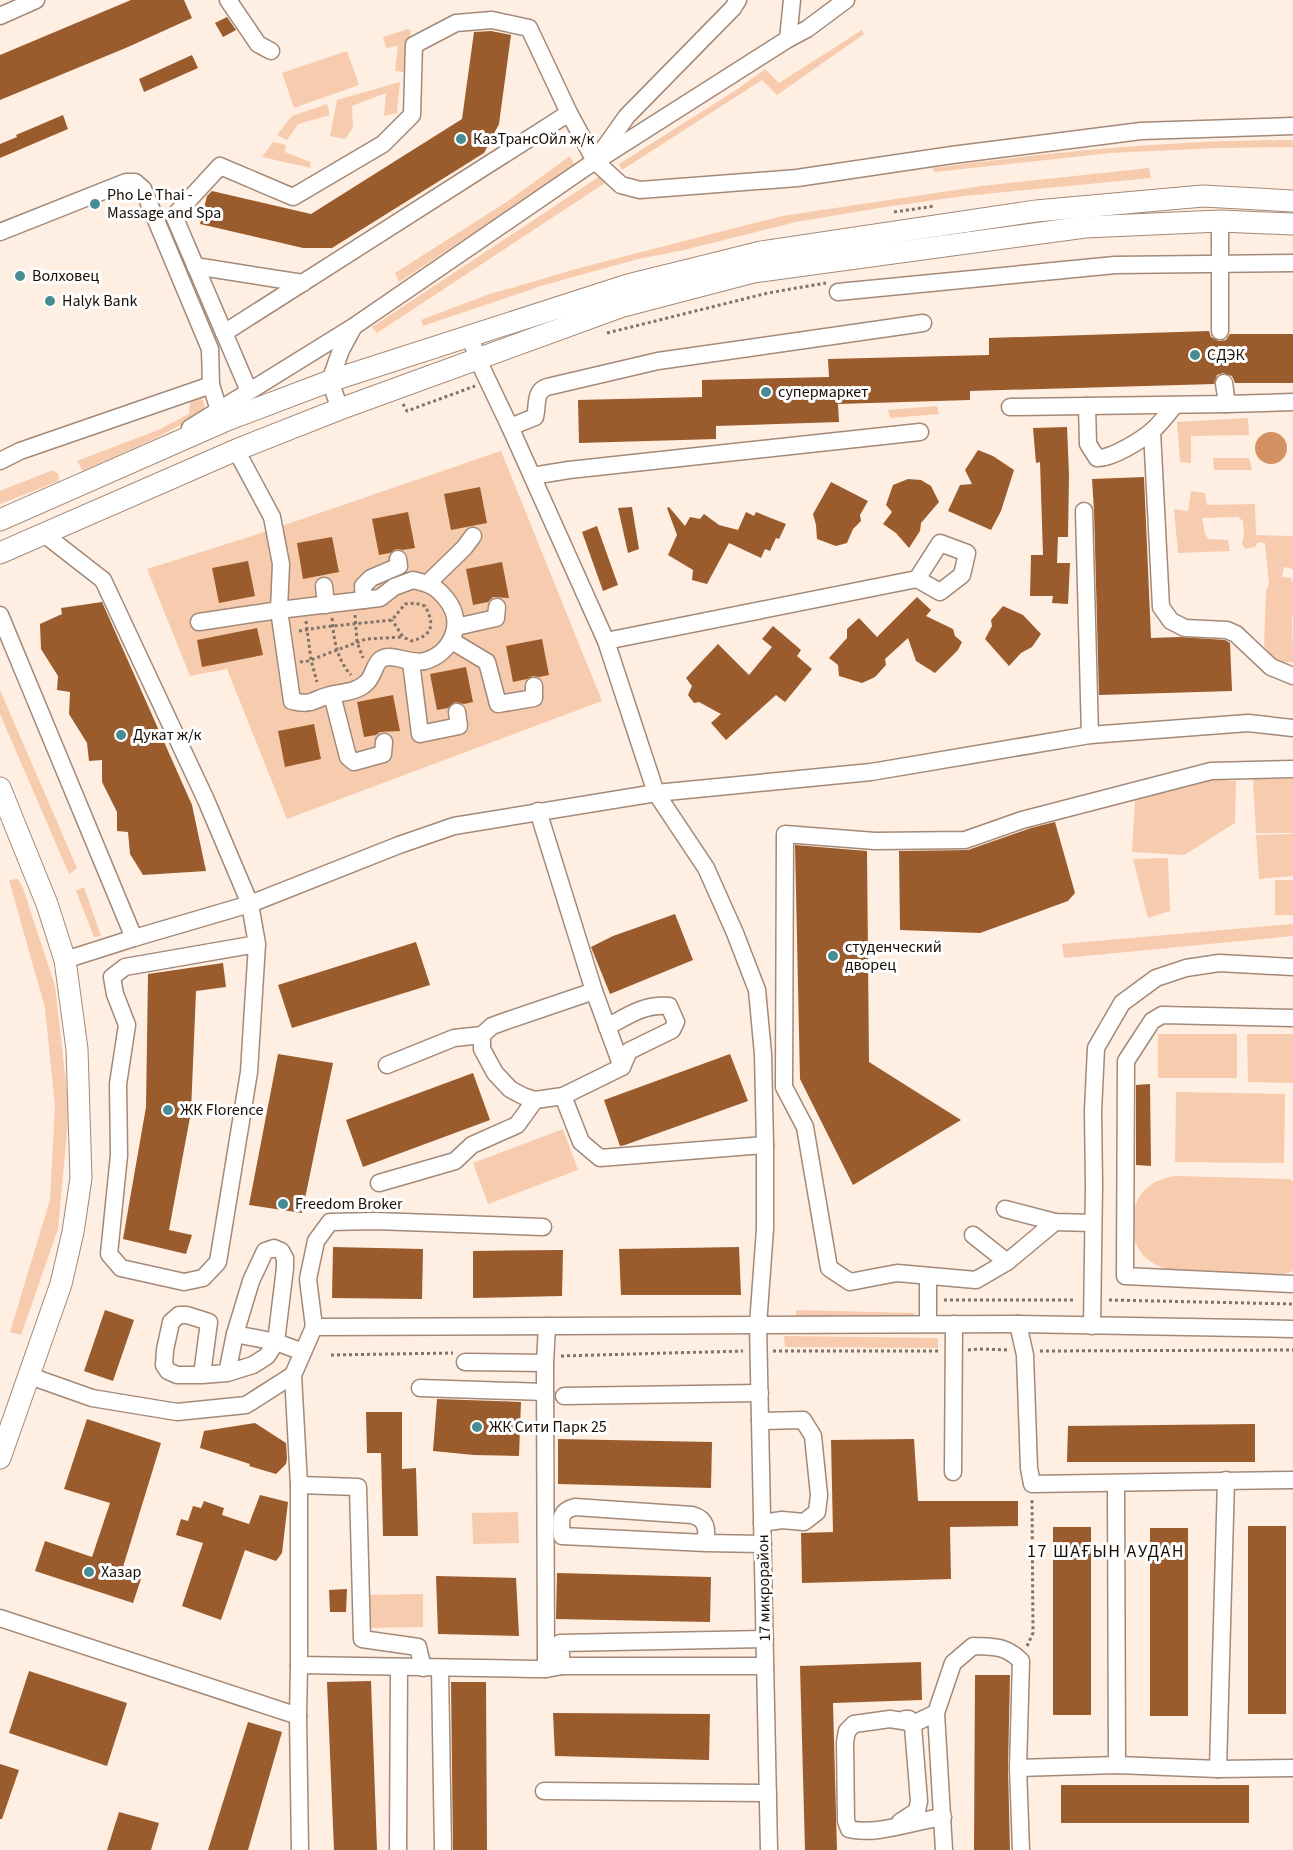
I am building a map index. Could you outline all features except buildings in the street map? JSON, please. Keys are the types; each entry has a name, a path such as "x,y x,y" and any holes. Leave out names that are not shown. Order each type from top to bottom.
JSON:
{"main road":[{"path":"0,520 226,420 330,381 628,285 761,252 1036,211 1203,196 1293,201"},
{"path":"0,553 236,450 340,409 623,306 753,272 1085,227 1220,221 1293,224"},
{"path":"0,788 47,904 65,960 77,1049 81,1178 73,1232 61,1284 0,1458"}],"street":[{"path":"0,16 36,0"},
{"path":"228,0 258,44 271,51"},
{"path":"595,161 627,116 733,8 738,0"},
{"path":"788,39 792,0"},
{"path":"138,459 353,327 595,161 807,29 846,0"},
{"path":"249,392 174,216 220,166 293,197 383,144 411,115 414,45 456,23 492,20 529,28 569,113 595,161 621,185 640,190 797,178 952,155 1141,131 1293,126"},
{"path":"224,333 569,113"},
{"path":"0,232 126,182 135,182 143,189 210,349 211,385 219,410"},
{"path":"1220,221 1220,330"},
{"path":"838,292 1115,265 1293,263"},
{"path":"195,266 303,284"},
{"path":"510,427 535,417 538,393 547,387 658,361 923,323"},
{"path":"340,409 330,381 341,350 353,327"},
{"name":"17 микрорайон","path":"470,336 478,360 606,641 656,793 706,868 757,990 763,1054 765,1145 765,1229 758,1325 769,1850"},
{"path":"1224,383 1227,404"},
{"path":"0,461 20,451 211,385"},
{"path":"1010,407 1293,402"},
{"path":"1087,406 1088,444 1097,458 1104,458 1152,432 1175,405"},
{"path":"532,476 920,432"},
{"path":"1152,432 1161,607 1171,621 1185,628 1227,630 1236,634 1271,667 1293,676"},
{"path":"199,622 279,610 380,598 394,587 412,580 428,583 439,591 452,606 457,624 454,634 438,655 423,661 411,662 390,656 380,660 367,683 350,692 327,696 308,703 292,701 279,610 281,564 272,517 236,450"},
{"path":"1084,511 1090,735"},
{"path":"44,534 103,580 206,800 250,904 257,944 249,1072 218,1262 203,1278 184,1282 121,1268 109,1254 119,1155 118,1084 127,1025 115,994 112,976 125,967 257,944"},
{"path":"428,583 473,536"},
{"path":"358,601 363,586 371,578 399,566 398,559"},
{"path":"606,641 917,579"},
{"path":"324,586 329,604"},
{"path":"454,634 496,618 496,607"},
{"path":"0,615 134,938"},
{"path":"454,634 487,662 498,704 534,698 534,686"},
{"path":"411,662 420,734 459,726 457,712"},
{"path":"327,696 348,757 354,762 383,754 384,742"},
{"path":"65,960 250,904 399,845 454,826 656,793 871,772 1090,735 1248,723 1293,728"},
{"path":"1055,1222 1007,1262 976,1280 897,1273 850,1282 829,1268 805,1126 784,1087 785,834 875,841 965,840 1022,820 1211,771 1293,769"},
{"path":"537,812 594,992 622,1067"},
{"path":"1092,1326 1093,1111 1096,1048 1122,1003 1156,978 1186,968 1218,963 1293,967"},
{"path":"387,1065 454,1038 482,1035 492,1026 594,992"},
{"path":"482,1035 482,1049 495,1073 510,1089 536,1100 562,1096 622,1067 629,1051 672,1030 676,1022 669,1006 655,1005 638,1010 607,1026"},
{"path":"1293,1018 1162,1016 1152,1021 1126,1061 1125,1276 1293,1284"},
{"path":"562,1096 581,1142 600,1158 765,1145"},
{"path":"379,1183 455,1161 472,1145 517,1125 536,1100"},
{"path":"1005,1209 1055,1222 1093,1223"},
{"path":"300,1850 299,1485 293,1375 314,1327 308,1279 316,1241 330,1222 375,1221 543,1227"},
{"path":"973,1235 1007,1262"},
{"path":"202,1376 227,1373 253,1365 267,1356 276,1342 285,1258 281,1251 274,1248 265,1251 251,1281 235,1334 227,1373"},
{"path":"927,1276 928,1324"},
{"path":"952,1472 954,1324"},
{"path":"314,1327 1018,1324 1293,1329"},
{"path":"1018,1324 1024,1350 1029,1468 1032,1484 1293,1480"},
{"path":"547,1326 544,1363 554,1667"},
{"path":"235,1334 276,1342 303,1352"},
{"path":"462,1357 544,1363"},
{"path":"30,1376 92,1398 177,1412 246,1406 293,1375"},
{"path":"420,1388 545,1392"},
{"path":"564,1396 760,1393"},
{"path":"760,1421 803,1420 813,1436 819,1495 817,1512 804,1521 782,1520 762,1523"},
{"path":"1218,1769 1226,1480"},
{"path":"1116,1483 1117,1765"},
{"path":"299,1485 358,1487 362,1639 418,1647 432,1668 442,1850"},
{"path":"706,1543 707,1530 704,1521 692,1515 575,1507 566,1509 561,1521 562,1536 706,1543 763,1544"},
{"path":"0,1618 298,1716"},
{"path":"554,1667 560,1643 765,1639"},
{"path":"944,1850 936,1713 953,1663 973,1646 1002,1648 1012,1652 1021,1661 1018,1768 1021,1850"},
{"path":"299,1665 432,1668 765,1666"},
{"path":"398,1850 399,1667"},
{"path":"936,1713 915,1723 897,1720 854,1724 847,1731 845,1742 846,1821 849,1829 858,1831 890,1828 943,1817"},
{"path":"890,1828 917,1811 918,1790 913,1726 897,1720"},
{"path":"1018,1768 1117,1765 1218,1769 1293,1768"},
{"path":"544,1791 768,1793"}],"path":[{"path":"358,601 357,642 362,658 374,671"},
{"path":"282,634 392,620 405,604 415,603 426,608 432,626 420,639 411,641 402,637 366,639 311,660 286,664"},
{"path":"329,604 336,650 344,666 360,686"},
{"path":"303,607 311,660 327,696"},
{"path":"392,620 402,637"},
{"path":"928,1299 1293,1304"},
{"path":"961,1351 979,1349 1293,1350"},
{"path":"561,1356 743,1351"},
{"path":"762,1351 944,1351"},
{"path":"331,1355 462,1357"},
{"path":"1021,1661 1033,1633 1032,1484"}],"shaded area":[{"path":"408,29 411,31 404,72 395,71 398,46 386,48 383,37"},
{"path":"862,30 864,34 777,95 762,80 622,170 619,164 765,69 779,83"},
{"path":"347,51 359,85 294,108 282,73"},
{"path":"400,82 397,113 384,116 386,93 352,106 353,128 345,139 330,136 337,100"},
{"path":"327,104 330,115 298,124 287,140 277,135 292,116"},
{"path":"1293,140 1293,147 1110,153 934,172 933,168 1112,148 1202,142"},
{"path":"273,142 286,145 285,152 310,162 311,168 262,157"},
{"path":"570,156 575,166 399,282 395,273 508,201"},
{"path":"1149,168 1151,178 964,196 796,222 638,259 541,286 423,326 421,320 487,295 583,267 782,216 982,186"},
{"path":"603,174 608,181 377,333 372,327"},
{"path":"196,394 204,402 205,412 154,439 83,471 77,461 158,430 189,414 190,400"},
{"path":"937,406 939,414 890,418 888,410"},
{"path":"1248,418 1249,435 1191,436 1191,463 1180,462 1177,422"},
{"path":"1271,432 1283,436 1287,448 1283,460 1271,464 1259,460 1255,448 1259,436"},
{"path":"501,451 602,701 287,819 227,669 190,676 147,569 255,535"},
{"path":"1213,458 1249,458 1252,470 1214,470"},
{"path":"53,470 58,474 59,481 0,504 0,491"},
{"path":"1191,491 1205,493 1207,505 1255,504 1256,535 1293,536 1293,569 1284,567 1282,577 1291,578 1293,583 1293,662 1277,663 1269,655 1264,645 1266,591 1269,584 1265,543 1258,542 1255,547 1245,549 1242,544 1243,521 1238,517 1202,518 1208,539 1228,540 1230,551 1178,553 1174,509 1188,511"},
{"path":"0,690 77,868 69,874 0,714"},
{"path":"1212,779 1236,781 1235,823 1184,855 1132,852 1135,800"},
{"path":"1253,779 1293,779 1293,833 1256,833"},
{"path":"1293,834 1293,876 1259,879 1256,835"},
{"path":"1168,858 1170,911 1148,918 1133,859"},
{"path":"18,879 55,986 69,1109 58,1229 21,1335 10,1332 50,1200 55,1106 45,1008 9,880"},
{"path":"1275,880 1293,880 1293,915 1275,915"},
{"path":"84,887 101,936 94,937 76,891"},
{"path":"1293,924 1293,936 1064,958 1062,944"},
{"path":"1158,1034 1237,1034 1237,1078 1158,1078"},
{"path":"1247,1034 1293,1034 1293,1083 1248,1082"},
{"path":"1176,1092 1285,1094 1284,1163 1175,1162"},
{"path":"563,1129 578,1170 488,1204 473,1163"},
{"path":"1174,1176 1289,1179 1293,1181 1293,1271 1284,1274 1175,1272 1152,1263 1135,1241 1132,1220 1134,1209 1138,1199 1152,1184"},
{"path":"796,1310 914,1313 913,1318 796,1318"},
{"path":"784,1336 938,1338 938,1348 785,1347"},
{"path":"518,1512 519,1543 473,1544 472,1513"},
{"path":"423,1594 423,1627 366,1628 365,1595"}],"place":[{"name":"КазТрансОйл ж/к","path":"461,139"},
{"name":"Pho Le Thai - Massage and Spa","path":"95,204"},
{"name":"Волховец","path":"20,276"},
{"name":"Halyk Bank","path":"50,301"},
{"name":"СДЭК","path":"1195,355"},
{"name":"супермаркет","path":"766,392"},
{"name":"Дукат ж/к","path":"121,735"},
{"name":"студенческий дворец","path":"833,956"},
{"name":"ЖК Florence","path":"168,1110"},
{"name":"Freedom Broker","path":"283,1204"},
{"name":"ЖК Сити Парк 25","path":"477,1427"},
{"name":"Хазар","path":"89,1572"}],"district":[{"name":"17 ШАҒЫН АУДАН","path":"1106,1551"}]}
